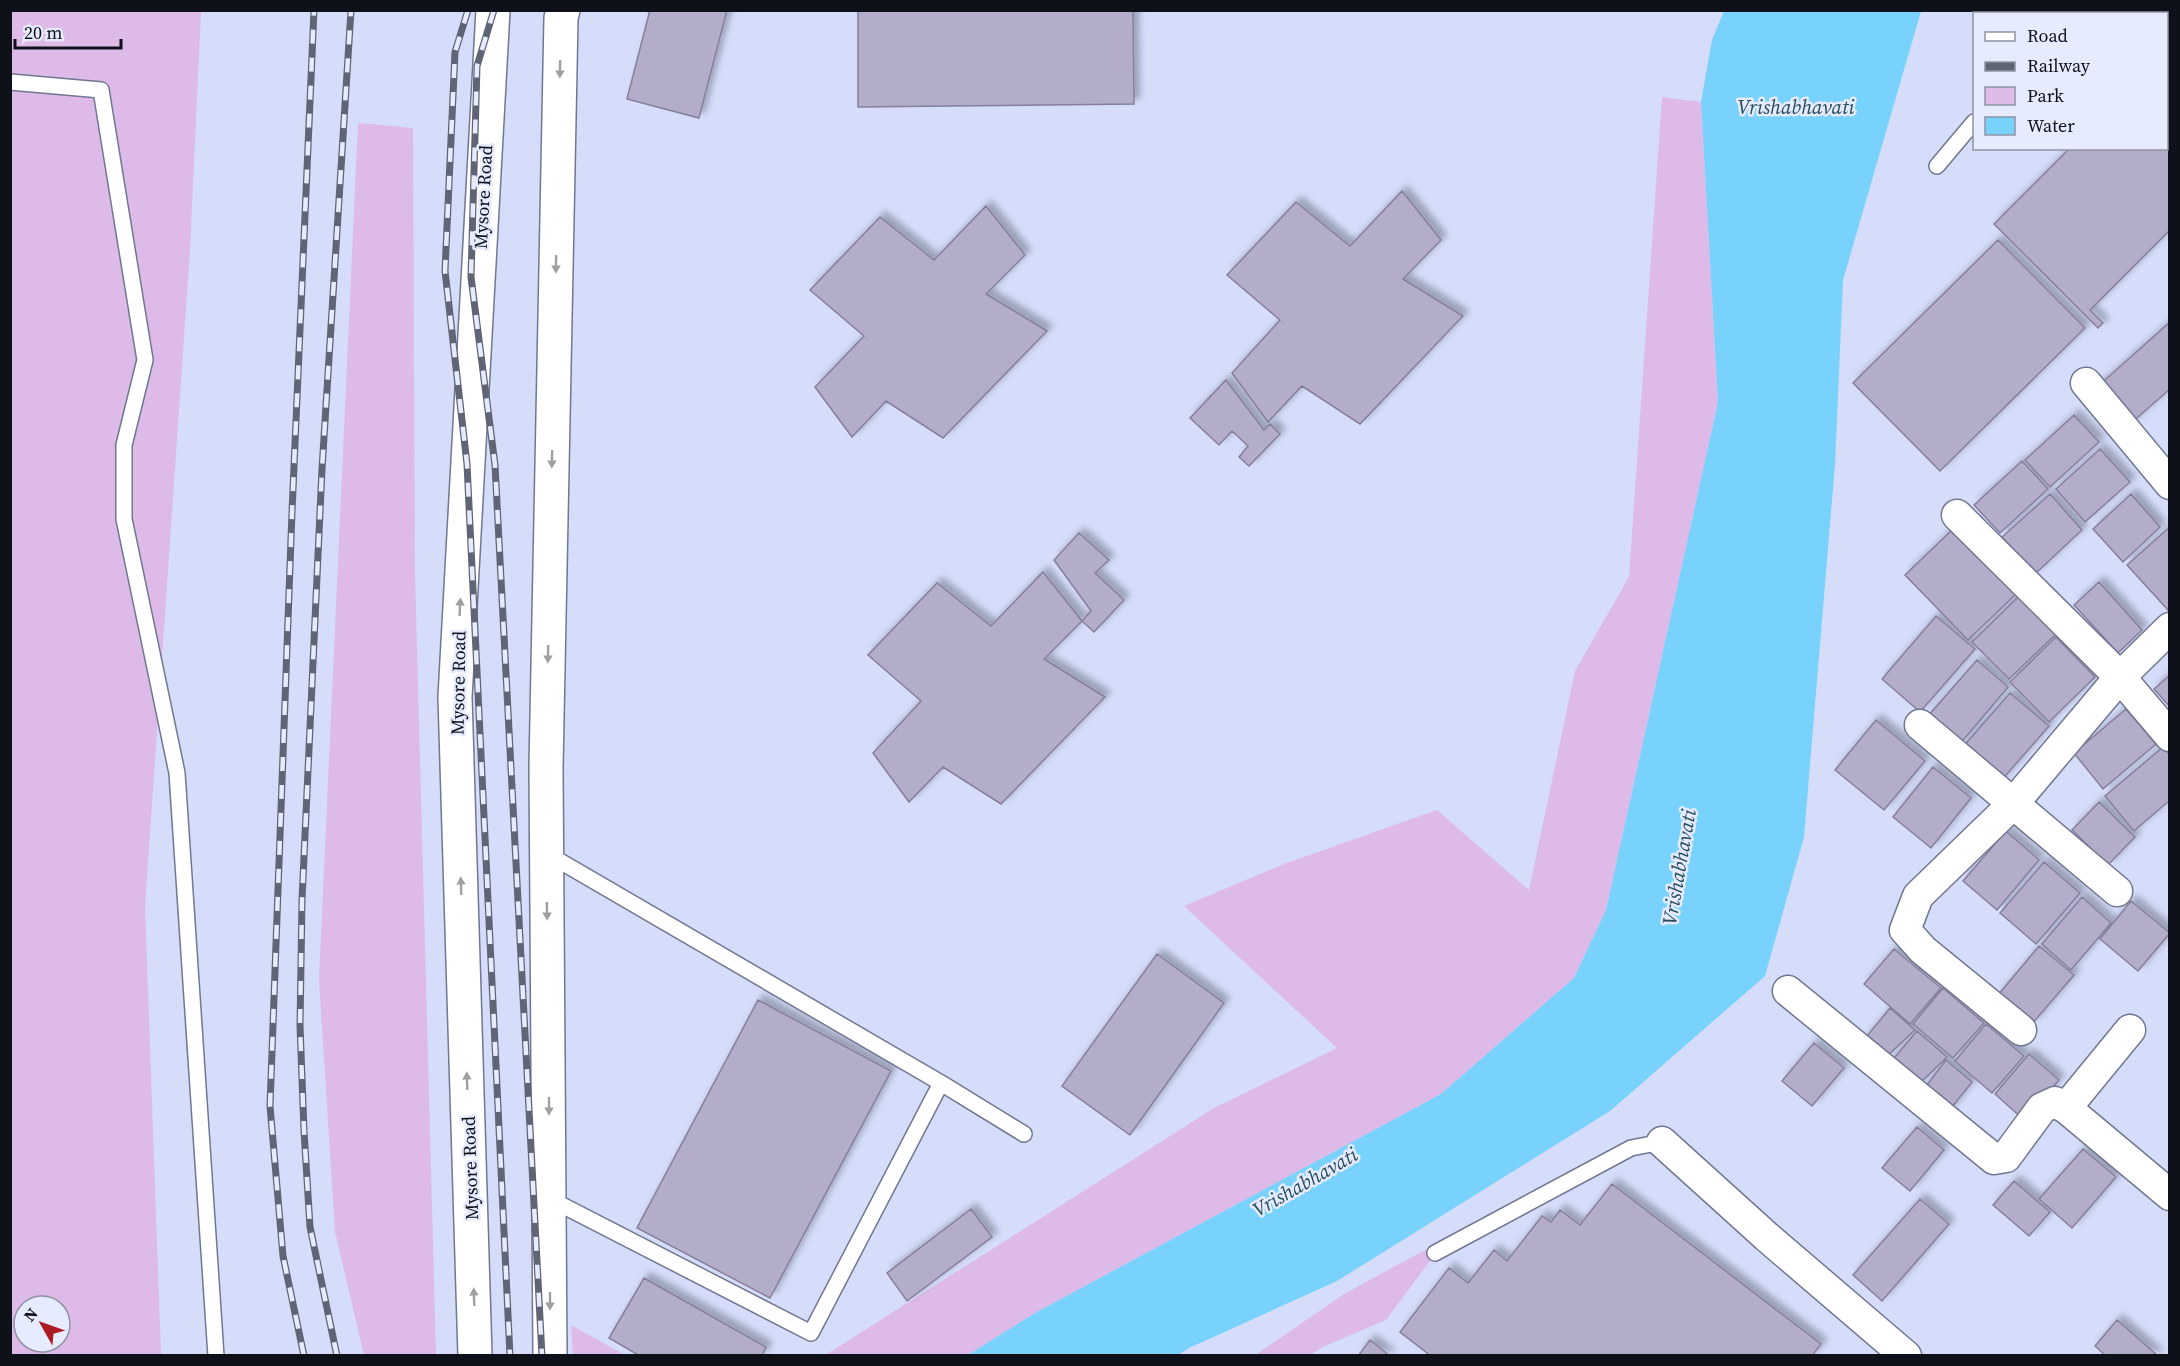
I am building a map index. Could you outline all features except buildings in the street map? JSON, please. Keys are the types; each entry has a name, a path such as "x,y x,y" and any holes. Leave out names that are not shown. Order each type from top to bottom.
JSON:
{"highway":[{"name":"Mysore Road","path":"476,1356 455,697 493,10"},
{"path":"550,1356 546,853 562,10"}],"street":[{"path":"2086,383 2169,484"},
{"path":"1957,515 2120,677 2169,736"},
{"path":"2022,1030 1923,950 1905,930 1918,896 2012,805 2120,677 2169,628"},
{"path":"1920,726 2118,891"},
{"path":"1788,991 1994,1159 2006,1157 2042,1108 2055,1102 2066,1108 2169,1195"},
{"path":"2066,1108 2130,1030"},
{"path":"1662,1142 1767,1237 1906,1356"}],"lane":[{"path":"10,82 102,90 145,360 124,445 124,519 177,773 216,1356"},
{"path":"1937,166 1973,123"},
{"path":"546,853 941,1083 1024,1134"},
{"path":"550,1199 811,1333 941,1083"},
{"path":"1435,1253 1631,1148 1662,1142"}],"green space":[{"path":"10,11 201,11 190,250 145,906 161,1355 11,1355"},
{"path":"1662,97 1701,102 1718,402 1606,910 1574,978 1441,1094 1035,1313 968,1355 824,1356 1214,1108 1337,1048 1184,906 1284,864 1437,810 1529,890 1575,671 1629,577"},
{"path":"358,123 413,128 415,573 436,1355 364,1355 335,1232 319,980"},
{"path":"1447,1238 1386,1320 1325,1346 1310,1355 1254,1356 1344,1294"},
{"path":"571,1325 625,1355 573,1355"}],"water":[{"name":"Vrishabhavati","path":"1724,11 1921,11 1843,280 1835,464 1804,837 1765,976 1610,1111 1337,1281 1178,1355 968,1355 1035,1313 1441,1094 1574,978 1606,910 1718,402 1701,102 1712,40"}],"railway":[{"path":"304,1356 283,1256 270,1106 292,512 314,10"},
{"path":"337,1356 310,1227 300,1026 302,900 322,469 351,10"},
{"path":"468,10 455,52 445,271 467,464 510,1356"},
{"path":"494,10 477,66 471,277 495,465 542,1356"}]}
